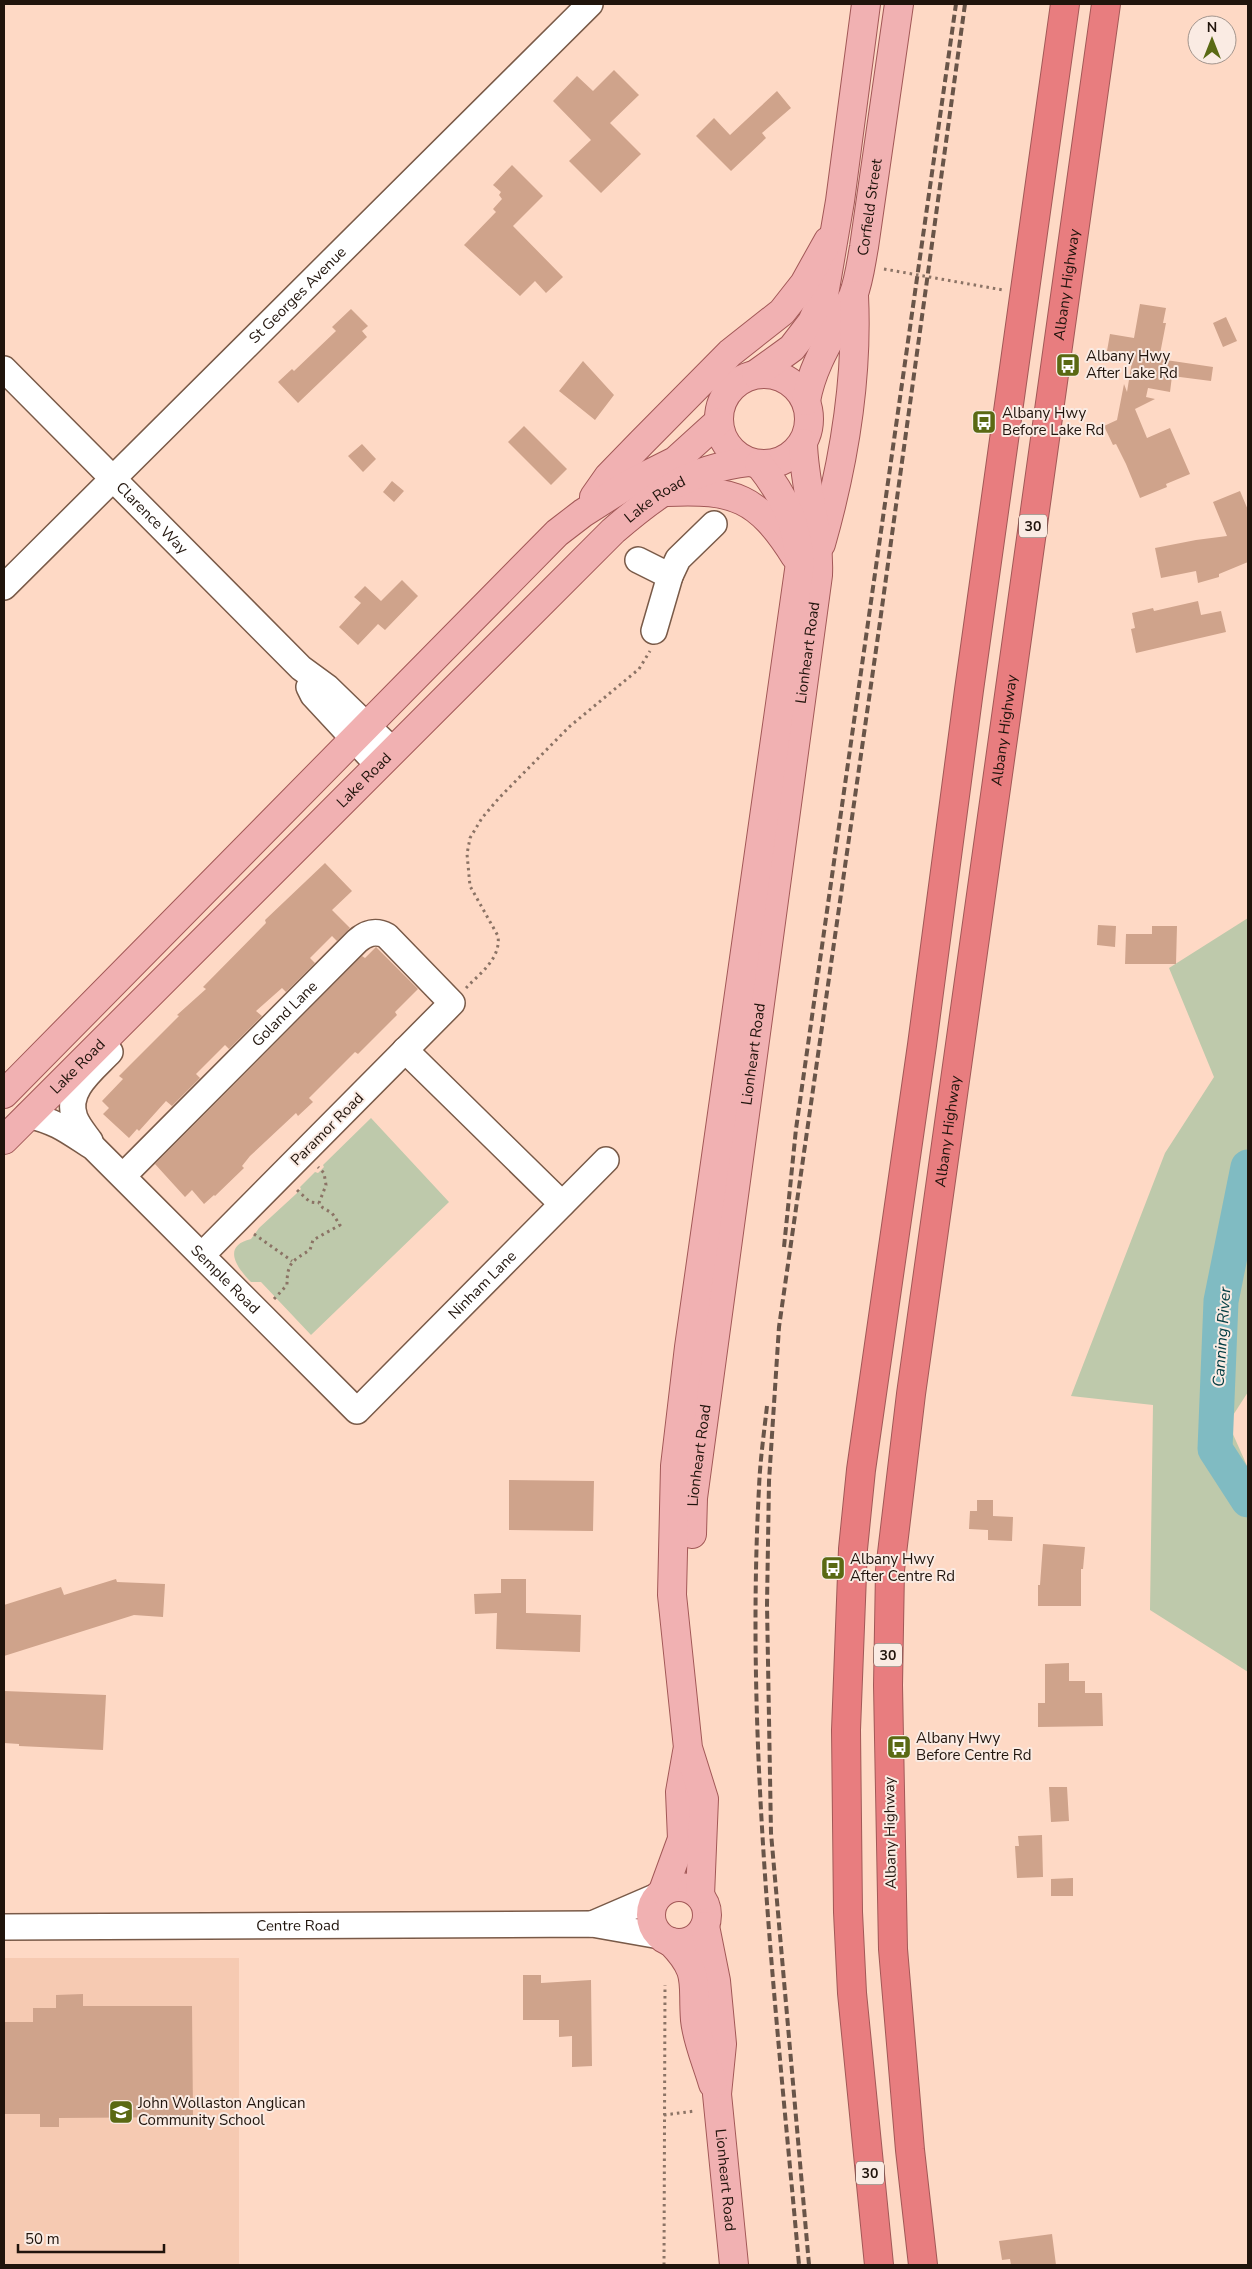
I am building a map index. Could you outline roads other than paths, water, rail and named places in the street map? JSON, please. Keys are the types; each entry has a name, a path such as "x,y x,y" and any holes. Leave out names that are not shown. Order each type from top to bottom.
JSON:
{"highway":[{"name":"30","path":"879,2265 852,1993 848,1912 846,1730 853,1549 861,1470 922,1045 1065,4"},
{"name":"Albany Highway","path":"923,2265 904,2082 891,1907 888,1685 890,1570 911,1394 1106,4"},
{"path":"1032,243 1072,249"},
{"path":"922,1045 961,1048"},
{"path":"848,1912 891,1907"}],"main road":[{"name":"Corfield Street","path":"756,374 792,348 812,322 827,285 866,4"},
{"name":"Corfield Street","path":"806,400 810,381 819,357 854,293 864,247 899,4"},
{"path":"583,513 608,478 642,442 730,354 782,312 804,284 833,231"},
{"path":"662,492 711,491 730,494 747,502 759,511 781,534 809,557 836,491 855,364 854,293"},
{"path":"769,373 781,376 800,390 806,400 810,415 809,429 803,443 784,460 772,464 754,463 737,455 721,435 718,422 719,409 724,396 732,386 743,378 756,374 769,373"},
{"name":"Lake Road","path":"4,1094 558,533 583,513 627,485 675,461 718,422"},
{"name":"Lionheart Road","path":"700,1896 704,1799 688,1748 672,1595 675,1466 689,1347 809,557 803,443"},
{"name":"Lake Road","path":"4,1140 613,531 662,492 684,478 706,470 754,463"},
{"name":"Lionheart Road","path":"754,463 780,493 791,514 797,538 809,557"},
{"name":"Lionheart Road","path":"660,1894 682,1839 680,1792 688,1748"},
{"path":"670,1887 687,1887 700,1896 707,1910 705,1926 695,1939 679,1943 665,1939 651,1921 652,1904 660,1894 670,1887"},
{"name":"Lionheart Road","path":"705,1926 716,1981 722,2044 718,2101 734,2265"},
{"name":"Lionheart Road","path":"665,1939 689,1963 695,1979 695,2020 718,2101"}],"street":[{"name":"St Georges Avenue","path":"4,587 590,4"},
{"name":"Clarence Way","path":"4,369 301,668 313,695 361,733 385,758"},
{"path":"654,631 670,576 678,559 714,524"},
{"path":"638,560 670,576"},
{"name":"Goland Lane","path":"123,1176 364,936 377,932 387,936 452,1003"},
{"name":"Semple Road","path":"94,1148 74,1116 75,1092 95,1068 173,990 180,962"},
{"name":"Paramor Road","path":"202,1255 452,1003"},
{"path":"405,1050 562,1204"},
{"name":"Semple Road","path":"28,1114 50,1120 62,1126 94,1148 357,1411"},
{"name":"Ninham Lane","path":"357,1411 606,1160"},
{"name":"Centre Road","path":"592,1924 660,1894"},
{"name":"Centre Road","path":"4,1927 592,1924 665,1939"}],"waterway":[{"name":"Canning River","path":"1248,1167 1221,1301 1215,1449 1248,1500"}],"railway":[{"path":"784,1247 796,1129 956,4"},
{"path":"809,2265 771,1833 767,1605 769,1481 779,1327 879,629 965,4"},
{"path":"767,1406 760,1478 756,1585 759,1779 765,1877 799,2265"}],"place":[{"name":"Albany Hwy After Lake Rd","path":"1068,365"},
{"name":"Albany Hwy Before Lake Rd","path":"984,422"},
{"name":"Albany Hwy After Centre Rd","path":"833,1568"},
{"name":"Albany Hwy Before Centre Rd","path":"899,1747"},
{"name":"John Wollaston Anglican Community School","path":"121,2112"}]}
